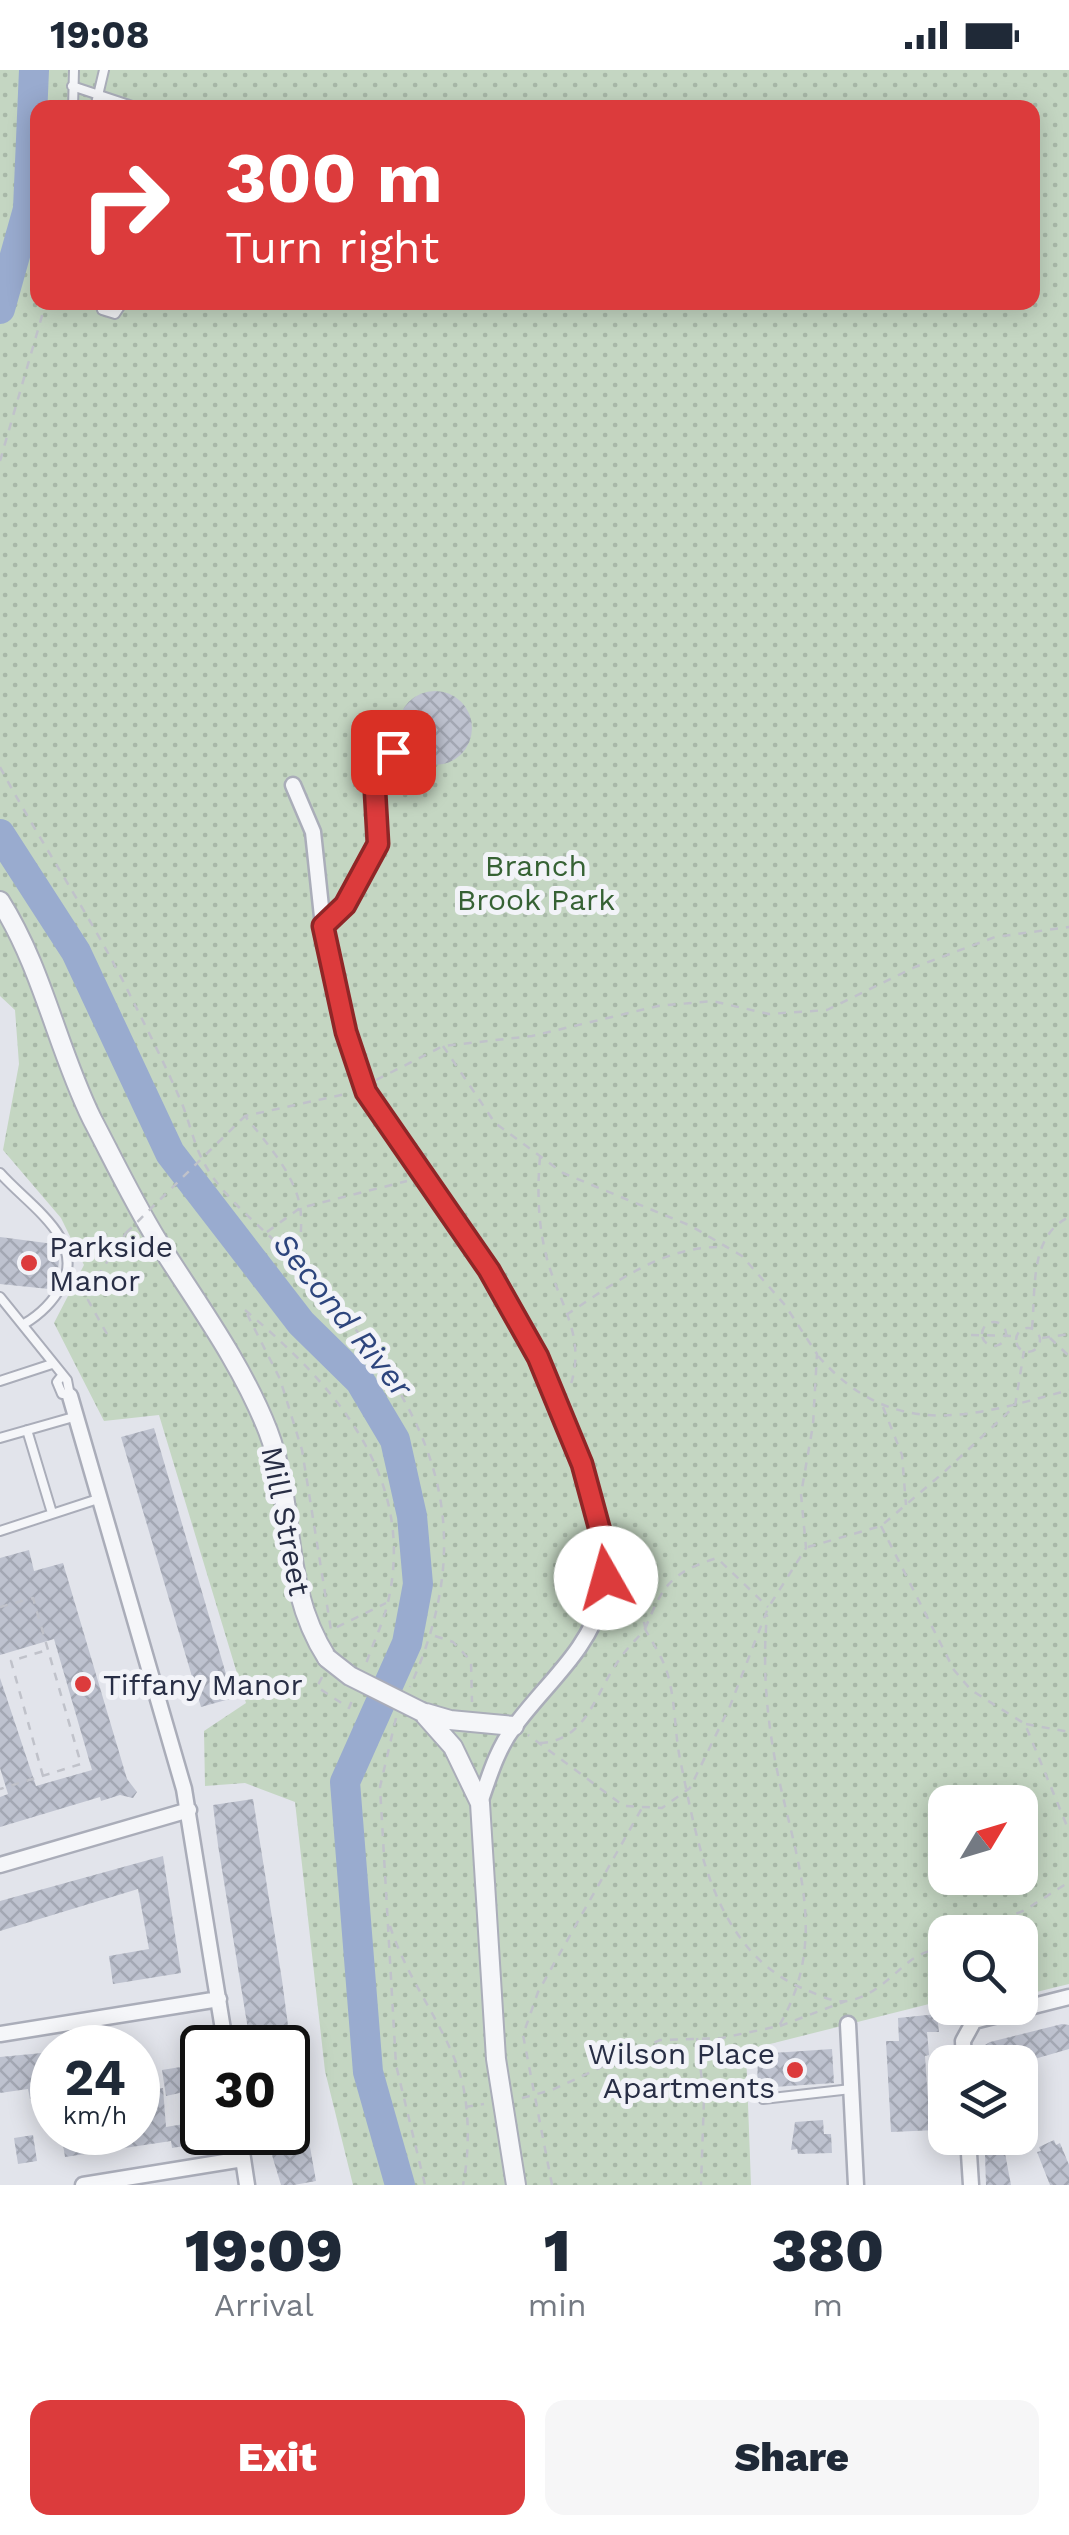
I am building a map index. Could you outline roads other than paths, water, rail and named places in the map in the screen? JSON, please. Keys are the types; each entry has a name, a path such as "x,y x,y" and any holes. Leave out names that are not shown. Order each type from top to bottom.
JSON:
{"street":[{"path":"293,785 312,832 323,926 346,1032 364,1086 512,1308 582,1464 602,1538 604,1595 564,1670 514,1726 493,1765 480,1802"},
{"name":"Mill Street","path":"0,902 29,952 85,1104 134,1199 247,1382 270,1436 298,1592 310,1632 326,1665 422,1712 453,1747 480,1802 502,2101 516,2185"},
{"path":"70,1395 189,1810 222,2025"},
{"path":"422,1712 450,1720 514,1726"},
{"path":"0,1864 189,1810"},
{"path":"962,2045 974,2021 1069,1997"},
{"path":"0,2034 218,1999"},
{"path":"848,2024 856,2185"},
{"path":"242,2155 246,2185"},
{"path":"969,2155 971,2185"},
{"path":"83,2185 243,2160"}],"lane":[{"path":"73,100 74,70"},
{"path":"96,100 104,70"},
{"path":"72,86 116,100"},
{"path":"323,926 345,905 378,844 374,774 393,752"},
{"path":"0,1173 60,1236 70,1254 69,1271 56,1296 24,1324"},
{"path":"0,1297 61,1377 57,1382 62,1394 70,1395"},
{"path":"0,1381 52,1364"},
{"path":"0,1438 76,1416"},
{"path":"27,1430 52,1513"},
{"path":"0,1531 101,1498"},
{"path":"763,2099 851,2090"}],"waterway":[{"name":"Second River","path":"33,100 34,70"},
{"name":"Second River","path":"0,309 28,209 30,163"},
{"name":"Second River","path":"0,834 76,952 170,1153 301,1323 360,1381 395,1440 412,1516 418,1584 407,1643 345,1782 368,2072 400,2185"}],"place":[{"name":"Parkside Manor","path":"29,1263"},
{"name":"Tiffany Manor","path":"83,1684"},
{"name":"Wilson Place Apartments","path":"795,2070"}],"park label":[{"name":"Branch Brook Park","path":"536,882"}]}
